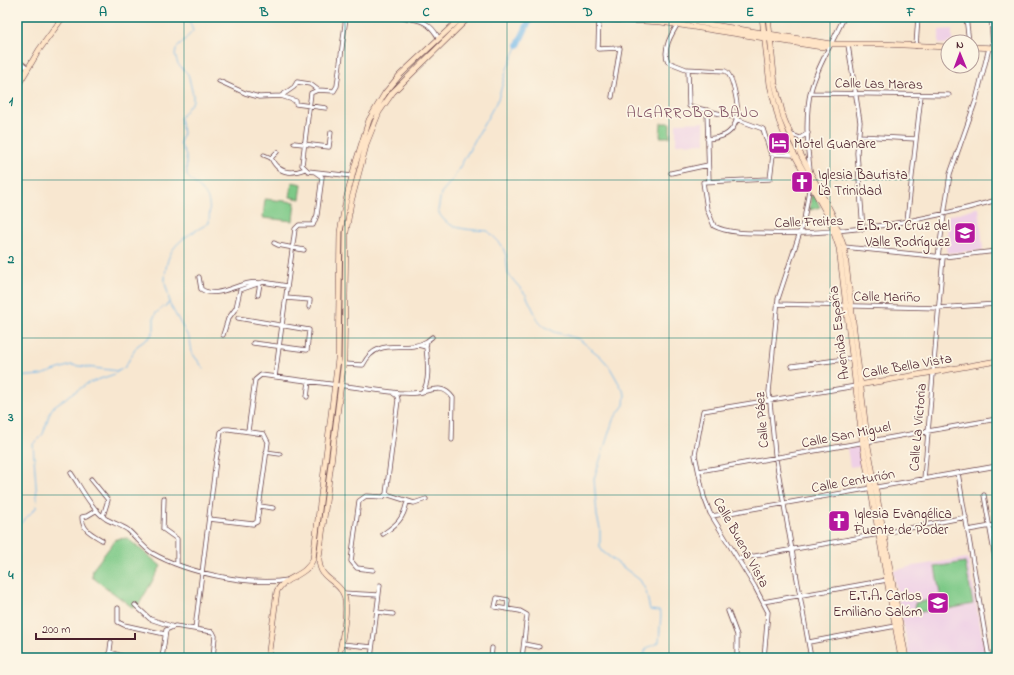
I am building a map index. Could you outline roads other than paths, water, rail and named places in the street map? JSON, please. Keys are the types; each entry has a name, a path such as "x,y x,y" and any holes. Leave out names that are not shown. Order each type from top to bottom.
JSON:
{"street":[{"path":"17,87 28,68 63,17"},
{"path":"305,169 302,165 311,93 318,90 334,91 338,82 346,17"},
{"path":"401,17 417,18 427,23 439,39"},
{"path":"339,658 346,607 343,593 326,578 319,562 338,385 340,232 352,176 365,131 377,104 400,75 462,17"},
{"path":"268,658 277,591 282,585 305,571 313,559 338,385 343,364 346,232 351,202 370,133 379,112 393,92 469,17"},
{"path":"574,17 680,20"},
{"path":"665,17 822,47 831,44 882,44 940,47"},
{"name":"Avenida España","path":"762,17 767,36 777,93 789,133 829,207 837,232 849,306 865,442 906,658"},
{"name":"Avenida España","path":"768,17 767,36 773,100 782,129 844,247 853,358 859,385"},
{"path":"811,173 808,133 810,93 844,17"},
{"path":"916,46 918,17"},
{"path":"966,17 968,34"},
{"path":"938,257 950,174 993,48 991,17"},
{"path":"599,18 598,49 620,48 612,97"},
{"path":"680,20 669,41 666,59 672,65 688,69 720,70 729,73 737,108 737,118 733,128 728,134 707,139"},
{"path":"848,44 860,122 857,153 863,229"},
{"path":"980,47 993,48"},
{"path":"17,60 28,68"},
{"path":"688,69 688,104 692,107 737,118 762,130 770,152 773,154 795,155"},
{"path":"219,81 245,93 259,97 281,96 296,101 296,104 326,108"},
{"path":"281,96 294,87 297,82 310,84 318,90"},
{"name":"Calle Las Maras","path":"810,93 857,95 949,95"},
{"path":"907,221 921,95"},
{"path":"707,110 709,182 770,179 773,154"},
{"path":"294,143 329,147 331,132"},
{"path":"789,133 800,138 808,133"},
{"path":"859,136 916,138"},
{"path":"272,158 277,152"},
{"path":"264,155 272,158 277,168 282,171 298,172 305,169 322,177"},
{"path":"671,173 708,165"},
{"path":"314,172 352,176"},
{"path":"275,377 295,229 299,225 313,225 315,222 322,177 326,173"},
{"name":"Calle Freites","path":"709,182 703,182 707,209 712,224 717,227 749,233 800,234 863,229 945,213 997,200"},
{"name":"Calle Páez","path":"810,183 806,213 786,271 777,304 770,401 775,458 811,658"},
{"path":"274,243 292,249 304,250"},
{"path":"844,247 938,257 997,251"},
{"name":"Calle La Victoria","path":"924,479 943,257"},
{"path":"199,278 201,289 206,293 218,292 253,281 287,286"},
{"path":"258,295 260,283"},
{"path":"223,335 228,319 236,308 240,290 260,283"},
{"path":"286,298 310,300 309,307"},
{"name":"Calle Mariño","path":"777,304 938,308 997,304"},
{"path":"238,318 309,330 307,350 253,343"},
{"path":"418,345 432,337"},
{"path":"421,392 426,384 427,341"},
{"path":"343,364 363,365 367,355 382,348 418,345 426,347"},
{"path":"792,366 853,358"},
{"name":"Calle Bella Vista","path":"702,411 770,401 997,361"},
{"path":"248,431 255,380 261,375 390,391 421,392 441,388 454,398 452,440"},
{"path":"306,397 309,381"},
{"path":"386,494 398,400 398,396 390,391"},
{"name":"Calle Buena Vista","path":"702,411 695,451 705,502 763,602 768,616 764,658"},
{"name":"Calle San Miguel","path":"698,471 997,419"},
{"path":"194,628 216,460 221,432 224,429 264,434 267,437 266,452 257,522 253,524 209,519"},
{"path":"266,452 280,454"},
{"name":"Calle Centurión","path":"712,516 997,466"},
{"path":"71,472 86,496 103,516 126,528 151,552 177,563 221,576 266,582 292,579"},
{"path":"958,473 989,658"},
{"path":"91,479 108,500 103,516"},
{"path":"386,494 414,503 426,499"},
{"path":"373,570 357,568 351,562 359,500 366,496 383,497 386,494"},
{"path":"984,495 989,526 995,546 997,566"},
{"path":"164,498 162,529 177,539 177,563"},
{"path":"383,534 398,523 408,502"},
{"path":"260,506 273,508"},
{"path":"97,510 87,516 82,517 82,524 87,531 102,540"},
{"path":"738,559 966,517"},
{"path":"968,530 997,525"},
{"name":"Avenida España","path":"882,533 887,580 901,658"},
{"path":"763,602 887,580"},
{"path":"371,658 380,585"},
{"path":"343,593 378,596"},
{"path":"135,605 150,619 172,626 194,628 213,632 215,636 213,658"},
{"path":"118,608 118,622 124,625 165,634"},
{"path":"507,609 520,611 527,615 522,658"},
{"path":"728,611 737,635 737,658"},
{"path":"377,612 393,614"},
{"path":"162,658 166,630 172,626"},
{"path":"809,642 896,626"},
{"path":"109,658 111,642"},
{"path":"341,644 372,647"},
{"path":"524,644 538,647"},
{"path":"491,658 492,648"},
{"path":"110,652 128,658"},
{"path":"733,658 740,658"}],"waterway":[{"path":"17,527 36,508 37,499 33,444 43,434 50,412 54,406 88,383 112,375 125,367 137,346 150,337 154,330 154,317 156,313 169,303 165,282 166,270 168,260 176,245 190,234 209,223 208,200 203,192 187,176 186,156 180,143 183,133 180,118 193,101 193,95 188,74 178,64 175,55 176,49 193,31 188,17"},
{"path":"518,45 531,17"},
{"path":"518,45 507,69 498,99 453,179 441,193 438,211 442,218 453,226 488,231 501,244 506,255 508,274 526,295 539,322 543,326 555,332 579,339 601,357 609,366 625,394 624,405 613,420 594,479 597,516 600,528 600,547 603,552 640,580 646,591 650,610 659,611 661,614 659,642 646,649 644,654 645,658"},
{"path":"169,303 190,340 192,353 204,369"},
{"path":"17,377 41,375 71,365 118,371"}],"place":[{"name":"Motel Guanare","path":"779,143"},
{"name":"Iglesia Bautista La Trinidad","path":"802,182"},
{"name":"E.B. Dr. Cruz del Valle Rodríguez","path":"965,233"},
{"name":"Iglesia Evangélica Fuente de Poder","path":"839,521"},
{"name":"E.T.A. Carlos Emiliano Salóm","path":"938,603"}],"district":[{"name":"ALGARROBO BAJO","path":"693,112"}]}
